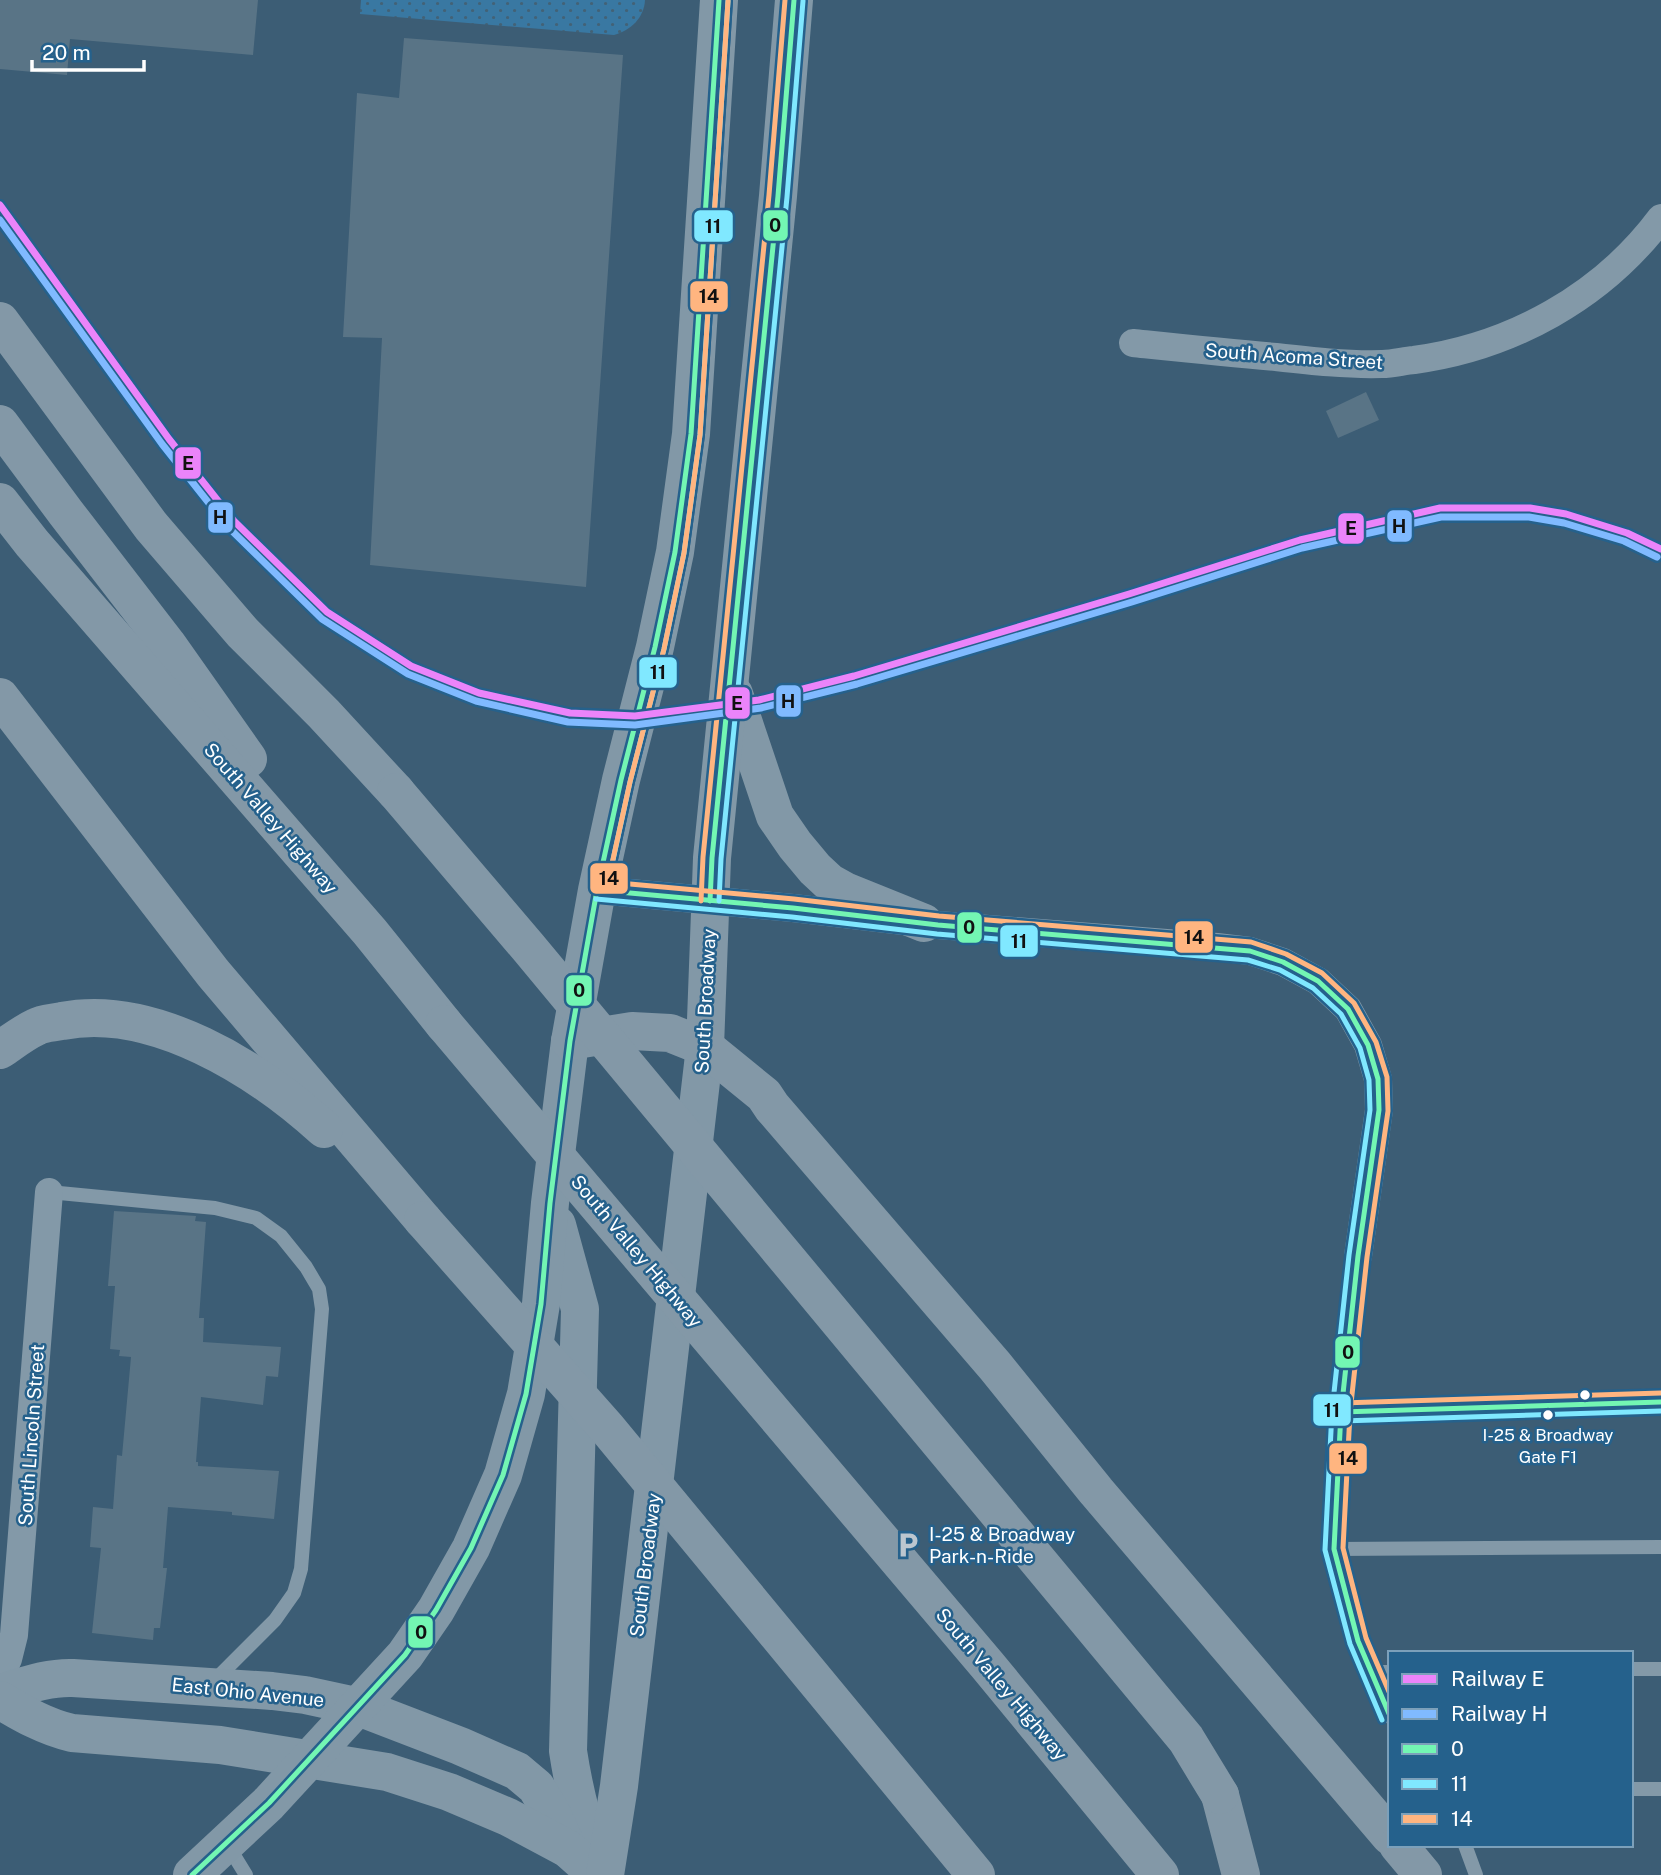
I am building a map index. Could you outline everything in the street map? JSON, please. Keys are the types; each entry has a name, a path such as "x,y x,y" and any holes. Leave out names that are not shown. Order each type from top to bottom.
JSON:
{"highway":[{"path":"0,321 151,526 243,633 324,713 396,792 1186,1739 1220,1795 1241,1875"},
{"path":"0,424 167,644 370,932"},
{"name":"South Valley Highway","path":"0,502 32,543 370,932 444,1024 918,1582 1160,1875"},
{"path":"0,697 213,973 424,1220 607,1428 976,1875"},
{"path":"0,1050 37,1026 76,1018 120,1019 207,1046 251,1072 317,1122 424,1220"},
{"path":"570,1041 632,1031 670,1033 705,1047 764,1095 1388,1834"},
{"path":"1400,1847 1423,1875"}],"main road":[{"path":"192,1875 269,1802 405,1655 436,1610 471,1548 503,1475 528,1382 541,1304 550,1203 570,1041 597,890 675,552 691,434 719,0"},
{"name":"South Broadway","path":"601,1875 621,1772 705,1047 710,901 778,196 794,0"},
{"path":"730,682 775,816 795,845 829,882 924,923"},
{"path":"550,1203 580,1309 568,1751 576,1799 601,1875"},
{"name":"East Ohio Avenue","path":"0,1693 62,1678 305,1695 356,1706 517,1771 536,1787 568,1849"},
{"name":"East Ohio Avenue","path":"0,1700 28,1717 72,1733 220,1745 387,1772 449,1792 508,1817 568,1849 601,1875"}],"street":[{"name":"South Acoma Street","path":"1133,343 1383,364 1443,356 1500,339 1554,313 1603,279 1646,238 1661,218"},
{"path":"597,890 924,923 1250,951 1283,962 1318,982 1348,1009 1368,1045 1377,1079 1379,1110 1358,1256"},
{"name":"South Lincoln Street","path":"0,1676 14,1635 50,1192"}],"lane":[{"path":"50,1192 215,1208 256,1218 281,1236 306,1267 318,1289 322,1309 301,1569 294,1593 275,1620 209,1687"},
{"path":"1358,1256 1341,1412 1335,1549 1358,1641 1388,1712"},
{"path":"1341,1412 1661,1402"},
{"path":"1335,1549 1661,1547"},
{"path":"1633,1669 1661,1669"},
{"path":"1370,1672 1388,1672"},
{"path":"1633,1790 1661,1789"},
{"path":"226,1842 246,1875"},
{"path":"1466,1847 1476,1875"}],"shaded area":[{"path":"361,0 645,0 636,22 614,35 360,14"}],"building":[{"path":"0,0 258,0 253,55 70,39 67,75 0,69"},
{"path":"404,38 623,55 586,587 370,565 382,338 343,337 357,93 399,98"},
{"path":"1366,392 1379,420 1338,438 1326,411"},
{"path":"114,1211 196,1216 195,1221 206,1222 199,1318 204,1318 203,1342 281,1347 278,1377 266,1376 263,1405 201,1397 196,1462 198,1466 279,1471 274,1519 232,1515 232,1512 168,1507 163,1568 167,1568 160,1628 154,1628 153,1640 92,1633 101,1548 90,1547 93,1507 113,1509 117,1455 122,1456 131,1357 119,1356 120,1350 110,1349 115,1286 108,1286"}],"rail line":[{"name":"E","path":"0,205 169,439 234,521 327,612 411,666 479,693 570,713 635,716 759,700 854,676 1300,540 1440,508 1530,508 1566,514 1627,533 1661,549"},
{"name":"H","path":"0,220 162,444 227,526 322,619 408,674 476,701 568,722 635,725 761,708 857,684 1302,548 1441,517 1529,517 1564,523 1624,541 1657,557"}],"transit line":[{"name":"0","path":"192,1875 269,1803 405,1655 436,1610 471,1548 503,1475 526,1394 541,1304 550,1203 570,1041 597,890 675,552 691,434 719,0"},
{"name":"14","path":"701,901 703,857 769,195 785,0"},
{"name":"0","path":"710,901 712,858 778,196 794,0"},
{"name":"11","path":"606,892 684,553 700,435 728,1"},
{"name":"14","path":"728,1 700,435 684,553 664,649 608,882 939,916 1251,942 1286,954 1322,973 1354,1003 1376,1042 1387,1077 1388,1111 1367,1257 1350,1413 1343,1548 1366,1638 1388,1689"},
{"name":"11","path":"719,901 787,197 803,1"},
{"name":"0","path":"597,890 793,908 938,925 1250,951 1283,962 1318,981 1348,1009 1368,1045 1378,1079 1379,1110 1358,1256 1341,1412 1334,1549 1358,1641 1388,1711"},
{"name":"11","path":"596,899 792,917 937,934 1248,960 1280,970 1313,988 1341,1014 1360,1048 1369,1080 1370,1110 1349,1255 1332,1411 1325,1550 1350,1644 1382,1720"},
{"name":"14","path":"1341,1403 1661,1393"},
{"name":"0","path":"1341,1412 1661,1402"},
{"name":"11","path":"1341,1421 1661,1411"}],"place":[{"name":"I-25 & Broadway Gate F1","path":"1548,1415"},
{"name":"I-25 & Broadway Park-n-Ride","path":"908,1545"}]}
